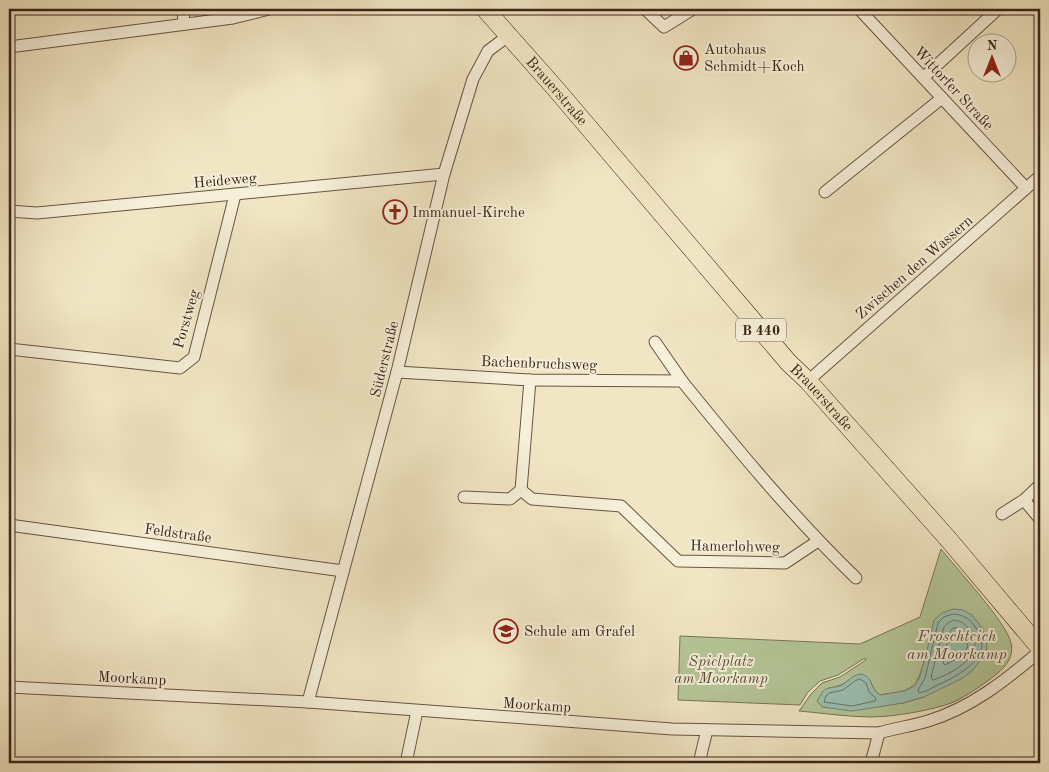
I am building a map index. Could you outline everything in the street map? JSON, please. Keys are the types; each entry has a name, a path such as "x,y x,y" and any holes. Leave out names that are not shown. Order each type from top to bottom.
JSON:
{"main road":[{"name":"Brauerstraße","path":"486,9 788,362 808,381 949,540 1040,649"}],"street":[{"path":"183,9 184,24"},
{"path":"9,47 233,18 269,9"},
{"path":"644,9 664,27 693,9"},
{"name":"Wittorfer Straße","path":"859,9 1026,188"},
{"path":"924,77 998,9"},
{"name":"Süderstraße","path":"308,702 397,372 444,174 473,79 488,51 509,35"},
{"path":"825,192 942,98"},
{"name":"Heideweg","path":"9,211 37,213 444,174"},
{"name":"Zwischen den Wassern","path":"808,381 1040,176"},
{"name":"Porstweg","path":"9,349 180,368 194,357 235,195"},
{"path":"655,342 682,380 739,450 818,541 856,578"},
{"name":"Bachenbruchsweg","path":"397,372 530,380 682,380"},
{"path":"464,497 510,499 521,490 530,380"},
{"path":"1002,514 1024,500 1040,485"},
{"name":"Hamerlohweg","path":"521,490 532,499 621,506 678,561 785,563 818,541"},
{"path":"1024,500 1040,519"},
{"name":"Feldstraße","path":"9,525 343,571"},
{"name":"Moorkamp","path":"9,687 308,702 707,730 879,733 927,721 968,705 1005,680 1040,649"},
{"path":"406,763 417,711"},
{"path":"699,763 707,730"},
{"path":"871,763 879,733"}],"green space":[{"name":"Spielplatz am Moorkamp","path":"941,549 980,596 1007,634 1012,649 1009,660 994,677 954,702 925,710 890,716 862,717 799,711 811,694 822,683 840,677 866,660 865,658 838,675 820,681 808,692 800,705 678,700 680,636 860,644 920,617","holes":["926,655 924,697 903,703 884,705 827,689 841,685 860,674 870,680 874,689 880,695 908,689 917,681"]}],"water":[{"name":"Froschteich am Moorkamp","path":"953,609 963,610 972,615 982,628 987,643 986,653 972,671 961,679 924,697 903,703 852,711 822,707 817,701 825,689 842,685 860,674 863,674 870,680 880,695 904,691 915,686 920,676 934,620 942,613"}],"place":[{"name":"Autohaus Schmidt+Koch","path":"686,58"},
{"name":"Immanuel-Kirche","path":"395,212"},
{"name":"Schule am Grafel","path":"506,631"}]}
